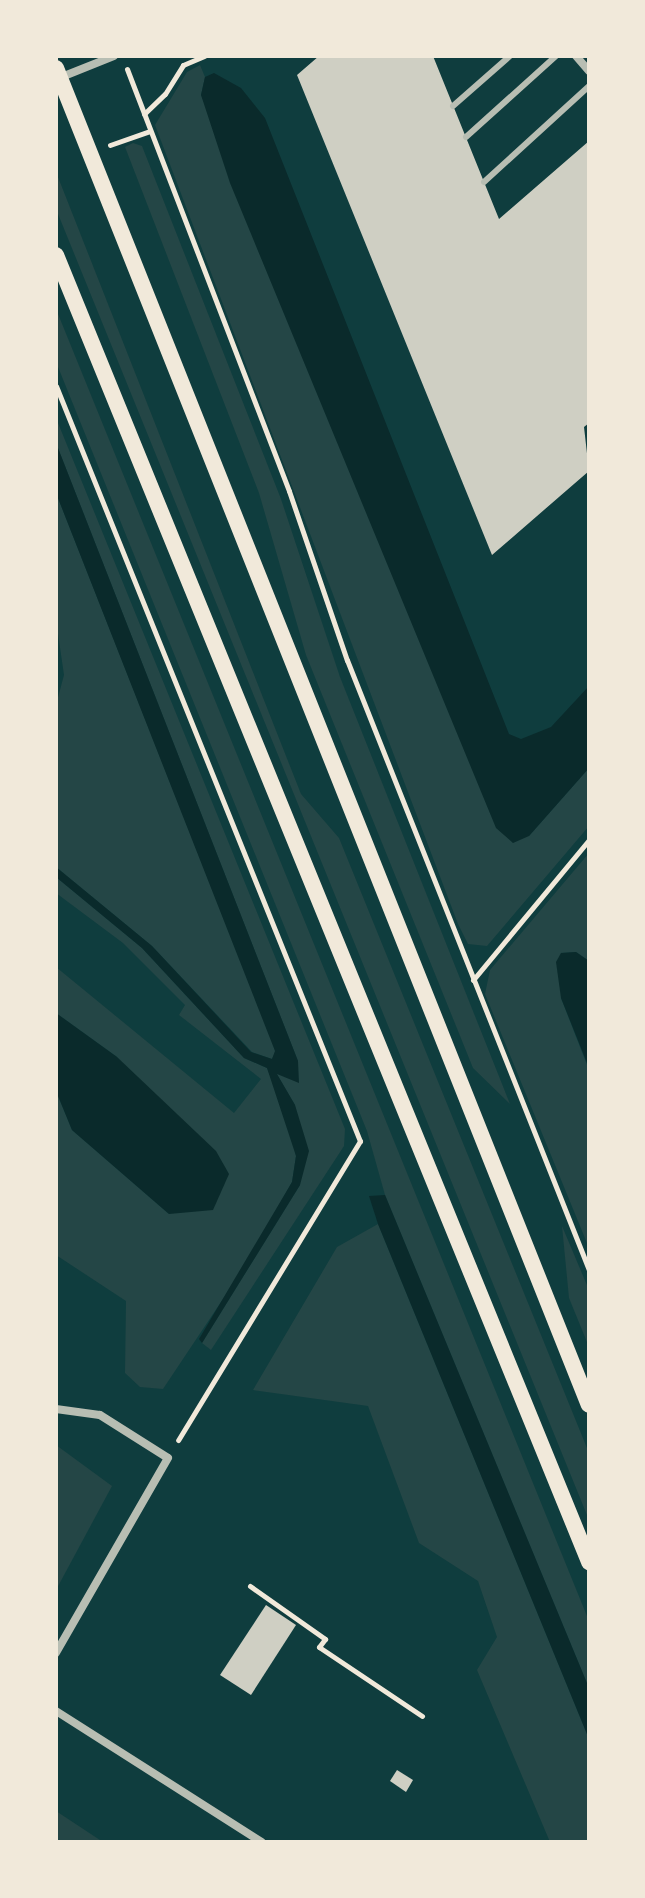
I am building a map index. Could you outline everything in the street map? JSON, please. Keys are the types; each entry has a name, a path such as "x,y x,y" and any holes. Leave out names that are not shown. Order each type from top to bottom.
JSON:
{"main road":[{"path":"57,75 258,585 589,1405"},
{"path":"56,255 589,1562"}],"street":[{"path":"57,75 114,56"},
{"path":"576,56 589,71"},
{"path":"56,1409 100,1415 168,1458 56,1653"},
{"path":"56,1711 262,1842"}],"lane":[{"path":"453,106 510,56"},
{"path":"466,137 556,56"},
{"path":"484,182 589,86"}],"path":[{"path":"122,56 289,491 347,660 589,1270"},
{"path":"144,114 165,94 183,65 204,56"},
{"path":"56,386 360,1141 168,1458"},
{"path":"473,981 589,840"},
{"path":"250,1586 325,1639 319,1647 422,1716"}],"shaded area":[{"path":"200,65 205,77 201,95 529,836 589,768 589,826 487,946 468,944 458,924 155,125 187,72"},
{"path":"214,73 241,88 265,118 509,734 521,739 551,727 589,686 589,768 529,836 513,843 496,828 230,183 201,95 205,77"},
{"path":"133,143 142,146 281,499 340,677 510,1104 473,1068 306,655 259,493 125,147"},
{"path":"56,172 301,794 339,838 589,1453 589,1520 56,209"},
{"path":"56,309 589,1621 589,1688 385,1195 367,1131 56,362"},
{"path":"56,418 345,1129 344,1146 211,1350 202,1343 300,1185 295,1105 276,1073 298,1061 56,443"},
{"path":"56,443 298,1061 299,1083 277,1074 295,1105 309,1151 300,1185 202,1343 199,1339 292,1182 296,1156 267,1068 244,1058 142,948 56,877 56,867 152,946 251,1052 272,1059 275,1051 56,493"},
{"path":"56,493 276,1051 272,1059 252,1052 152,946 56,867 56,705 64,675 56,620"},
{"path":"589,853 589,961 576,952 561,953 561,998 589,1070 589,1248 485,994 490,970"},
{"path":"56,877 142,948 244,1058 267,1068 290,1125 296,1156 292,1182 247,1263 163,1389 140,1387 125,1373 126,1301 56,1255 56,1091 72,1130 169,1214 117,1057 56,1013 56,967 234,1113 261,1079 179,1015 185,1005 123,943 56,893"},
{"path":"576,952 589,961 589,1068 561,998 556,962 561,953"},
{"path":"56,1013 117,1057 216,1151 229,1174 213,1210 169,1214 72,1130 56,1091"},
{"path":"385,1195 589,1688 589,1739 378,1224 369,1196"},
{"path":"378,1224 589,1739 589,1842 550,1842 477,1670 497,1637 478,1581 419,1543 368,1406 253,1390 337,1247"},
{"path":"562,1226 589,1290 589,1347 569,1298"},
{"path":"56,1445 112,1486 56,1590"},
{"path":"56,1811 103,1842 56,1842"}],"building":[{"path":"319,56 433,56 499,219 589,141 589,423 584,427 589,471 492,555 297,75"},
{"path":"266,1605 296,1625 251,1695 220,1675"},
{"path":"397,1770 413,1780 406,1792 390,1781"}]}
